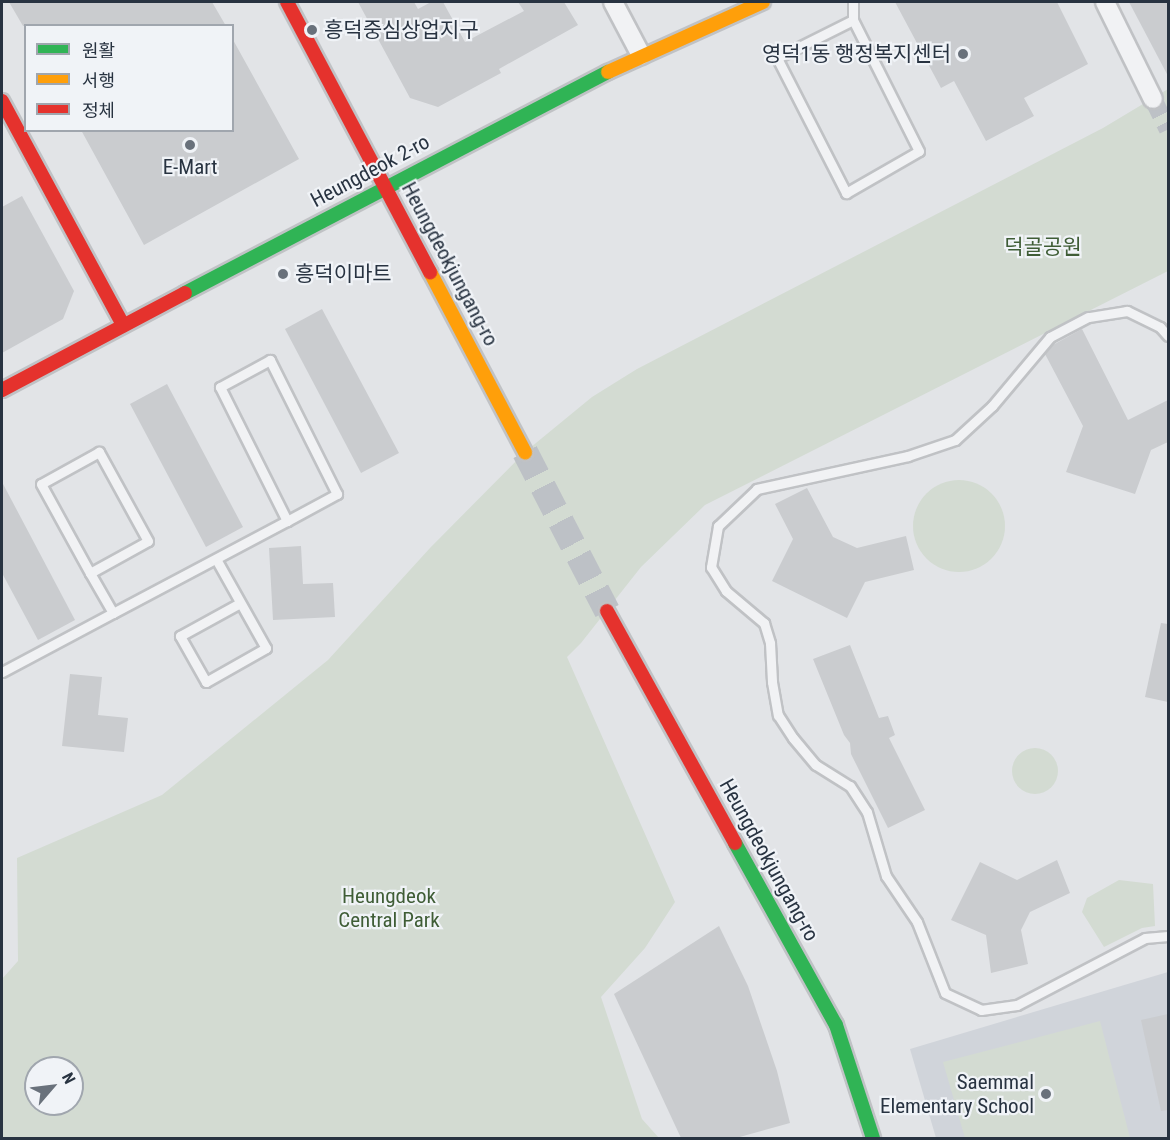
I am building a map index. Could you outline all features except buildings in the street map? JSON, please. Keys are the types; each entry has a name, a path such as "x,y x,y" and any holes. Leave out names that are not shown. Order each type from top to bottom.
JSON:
{"street":[{"name":"Heungdeokjungang-ro","path":"287,2 525,452"},
{"path":"613,2 642,55"},
{"name":"Heungdeok 2-ro","path":"2,390 385,186 642,55 763,2"},
{"path":"1106,2 1153,99"},
{"path":"2,101 123,325"},
{"name":"Heungdeokjungang-ro","path":"607,610 836,1025 873,1138"}],"lane":[{"path":"854,2 854,20 919,151 846,193 777,58 854,20"},
{"path":"1168,336 1161,327 1127,310 1088,317 1050,337 992,406 955,440 908,456 757,489 718,526 711,567 726,591 764,623 770,644 772,681 778,715 793,738 816,765 850,786 867,812 886,876 917,922 945,993 981,1010 1017,1005 1145,939 1168,936"},
{"path":"2,672 216,559 287,521 337,494 270,360 220,387 287,521"},
{"path":"90,573 148,541 99,452 41,484 112,613"},
{"path":"216,559 266,648 206,682 180,636 240,603"}],"shaded area":[{"name":"Saemmal Elementary School","path":"1168,972 1168,1138 936,1138 910,1049"}],"green space":[{"name":"Heungdeok Central Park","path":"1168,89 1168,271 705,505 641,567 581,643 567,657 675,902 645,948 601,997 642,1119 659,1138 2,1138 2,979 18,961 17,858 162,795 328,660 430,548 525,452 592,397 637,369 1103,128"},
{"path":"959,480 977,483 992,493 1002,508 1005,526 1002,544 992,559 977,569 959,572 941,569 926,559 916,544 913,526 916,508 926,493 941,483"},
{"path":"1035,748 1051,755 1058,771 1051,787 1035,794 1019,787 1012,771 1019,755"},
{"path":"1119,880 1153,884 1155,926 1142,928 1104,947 1082,912 1087,898"},
{"path":"1100,1021 1130,1138 965,1138 943,1062"}],"tunnel":[{"path":"1153,99 1168,130"},
{"path":"525,452 607,611"}],"traffic: fast":[{"path":"185,293 608,72"},
{"path":"735,843 836,1025 873,1138"}],"traffic: slow":[{"path":"608,72 763,2"},
{"path":"430,272 525,452"}],"traffic: jam":[{"path":"287,2 430,272"},
{"path":"2,101 123,325"},
{"path":"2,390 185,293"},
{"path":"607,611 735,843"}],"place":[{"name":"흥덕중심상업지구","path":"312,30"},
{"name":"영덕1동 행정복지센터","path":"963,54"},
{"name":"E-Mart","path":"190,145"},
{"name":"흥덕이마트","path":"283,274"},
{"name":"Saemmal Elementary School","path":"1046,1094"}],"park label":[{"name":"덕골공원","path":"1043,247"}]}
